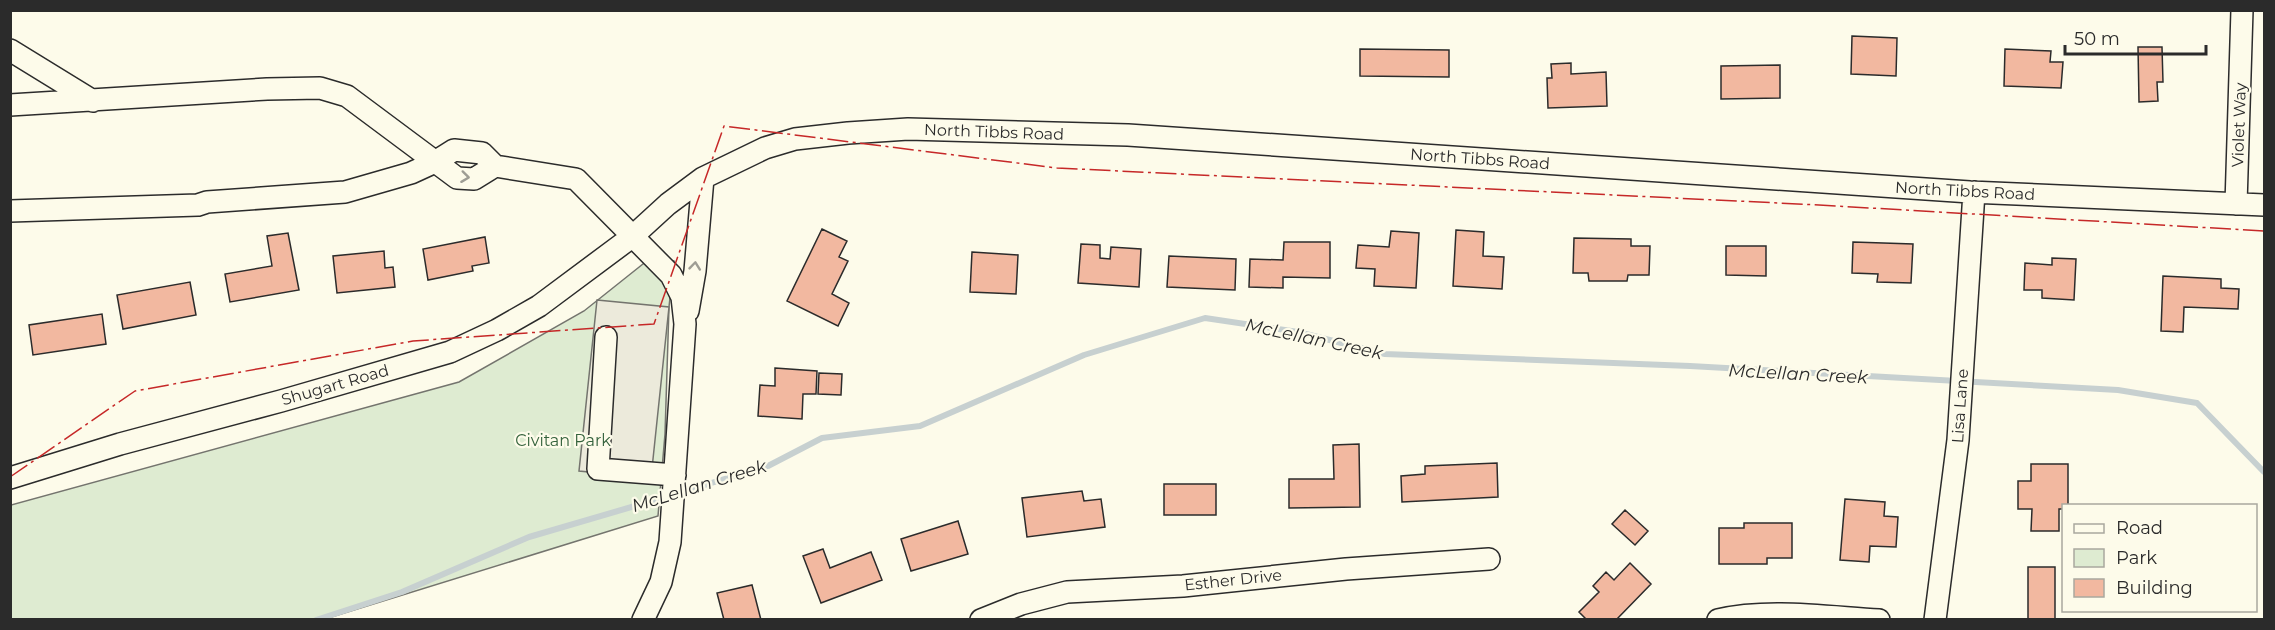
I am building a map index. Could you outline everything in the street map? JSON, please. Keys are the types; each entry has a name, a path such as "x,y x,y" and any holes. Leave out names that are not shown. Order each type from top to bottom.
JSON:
{"street":[{"name":"Violet Way","path":"2236,204 2242,10"},
{"path":"10,50 93,101"},
{"path":"10,105 267,89 320,88 347,96 435,162"},
{"name":"North Tibbs Road","path":"633,236 668,204 703,178 765,148 795,139 908,129 1128,135 1974,192 2265,205"},
{"path":"10,211 198,205 207,202 345,192 411,172 435,162 454,150 482,153 495,166 576,179 671,275 682,297 685,324"},
{"path":"645,618 661,582 670,542 685,324 695,271 703,178"},
{"name":"Lisa Lane","path":"1935,620 1958,440 1974,192"},
{"name":"Shugart Road","path":"10,478 120,444 281,402 450,352 497,330 539,306 633,236"},
{"path":"606,337 598,469 675,478"},
{"name":"Esther Drive","path":"981,620 1021,604 1067,592 1183,586 1358,568 1489,559"},
{"path":"1718,620 1736,615 1879,620"}],"green space":[{"name":"Civitan Park","path":"653,256 674,261 669,307 665,434 658,516 325,619 11,620 11,505 459,382 584,311"}],"shaded area":[{"path":"597,300 669,307 651,478 579,471"}],"building":[{"path":"1852,36 1897,38 1896,76 1851,74"},
{"path":"2138,47 2162,47 2163,82 2157,82 2158,101 2139,102"},
{"path":"1360,49 1449,50 1449,77 1360,76"},
{"path":"2005,49 2051,51 2050,62 2063,62 2061,88 2004,86"},
{"path":"1571,63 1571,74 1606,72 1607,106 1548,108 1547,78 1552,78 1551,64"},
{"path":"1780,65 1780,98 1721,99 1721,66"},
{"path":"822,229 847,241 839,257 848,261 832,294 849,303 838,326 787,301"},
{"path":"1456,230 1484,232 1483,256 1504,257 1502,289 1453,286"},
{"path":"1391,231 1419,233 1416,288 1374,286 1375,269 1356,268 1358,245 1389,247"},
{"path":"288,233 299,290 230,302 225,274 272,266 267,236"},
{"path":"485,237 489,263 472,266 473,271 428,280 423,249"},
{"path":"1574,238 1631,239 1631,246 1650,246 1649,275 1628,275 1627,281 1589,281 1588,273 1573,273"},
{"path":"1284,242 1330,242 1330,278 1283,277 1283,288 1249,287 1250,259 1283,260"},
{"path":"1853,242 1913,244 1911,283 1877,282 1878,274 1852,273"},
{"path":"1081,244 1100,245 1100,258 1110,259 1111,247 1141,249 1139,287 1078,283"},
{"path":"1726,246 1766,246 1766,276 1726,275"},
{"path":"384,251 385,268 393,267 395,287 337,293 333,256"},
{"path":"972,252 1018,255 1016,294 970,292"},
{"path":"1169,256 1236,259 1235,290 1167,287"},
{"path":"2052,258 2076,259 2074,300 2042,298 2042,290 2024,290 2025,263 2052,265"},
{"path":"2163,276 2221,279 2221,288 2239,289 2238,309 2184,307 2183,332 2161,331"},
{"path":"190,282 196,315 123,329 117,295"},
{"path":"102,314 106,344 33,355 29,325"},
{"path":"775,368 817,371 816,394 803,394 802,419 758,416 760,385 775,386"},
{"path":"819,373 842,374 841,395 818,394"},
{"path":"1359,444 1360,507 1289,508 1289,479 1334,479 1333,445"},
{"path":"1497,463 1498,497 1402,502 1401,476 1425,474 1425,466"},
{"path":"2031,464 2068,464 2068,504 2062,504 2062,509 2059,509 2059,531 2031,531 2032,509 2018,509 2018,481 2031,481"},
{"path":"1164,484 1216,484 1216,515 1164,515"},
{"path":"1082,491 1084,501 1101,499 1105,527 1027,537 1022,498"},
{"path":"1845,499 1885,502 1884,516 1898,517 1896,547 1870,546 1869,562 1840,560"},
{"path":"1625,510 1648,531 1635,545 1612,524"},
{"path":"958,521 968,554 911,571 901,539"},
{"path":"1744,523 1792,523 1792,558 1767,558 1767,564 1719,564 1719,528 1744,528"},
{"path":"823,549 830,568 871,552 882,580 821,603 803,556"},
{"path":"1630,563 1651,584 1616,620 1587,620 1579,612 1599,592 1593,586 1606,572 1614,580"},
{"path":"2028,567 2055,567 2055,620 2028,620"},
{"path":"752,585 761,620 724,620 717,593"}],"waterway":[{"name":"McLellan Creek","path":"678,493 768,466 822,438 920,426 1084,355 1205,318 1298,332 1385,354 1690,366 2118,390 2197,403 2264,472"},
{"name":"McLellan Creek","path":"316,620 402,592 529,537 669,496"}],"power":[{"path":"10,477 135,391 413,341 654,324 724,126 1057,168 1819,205 2264,231"}]}
